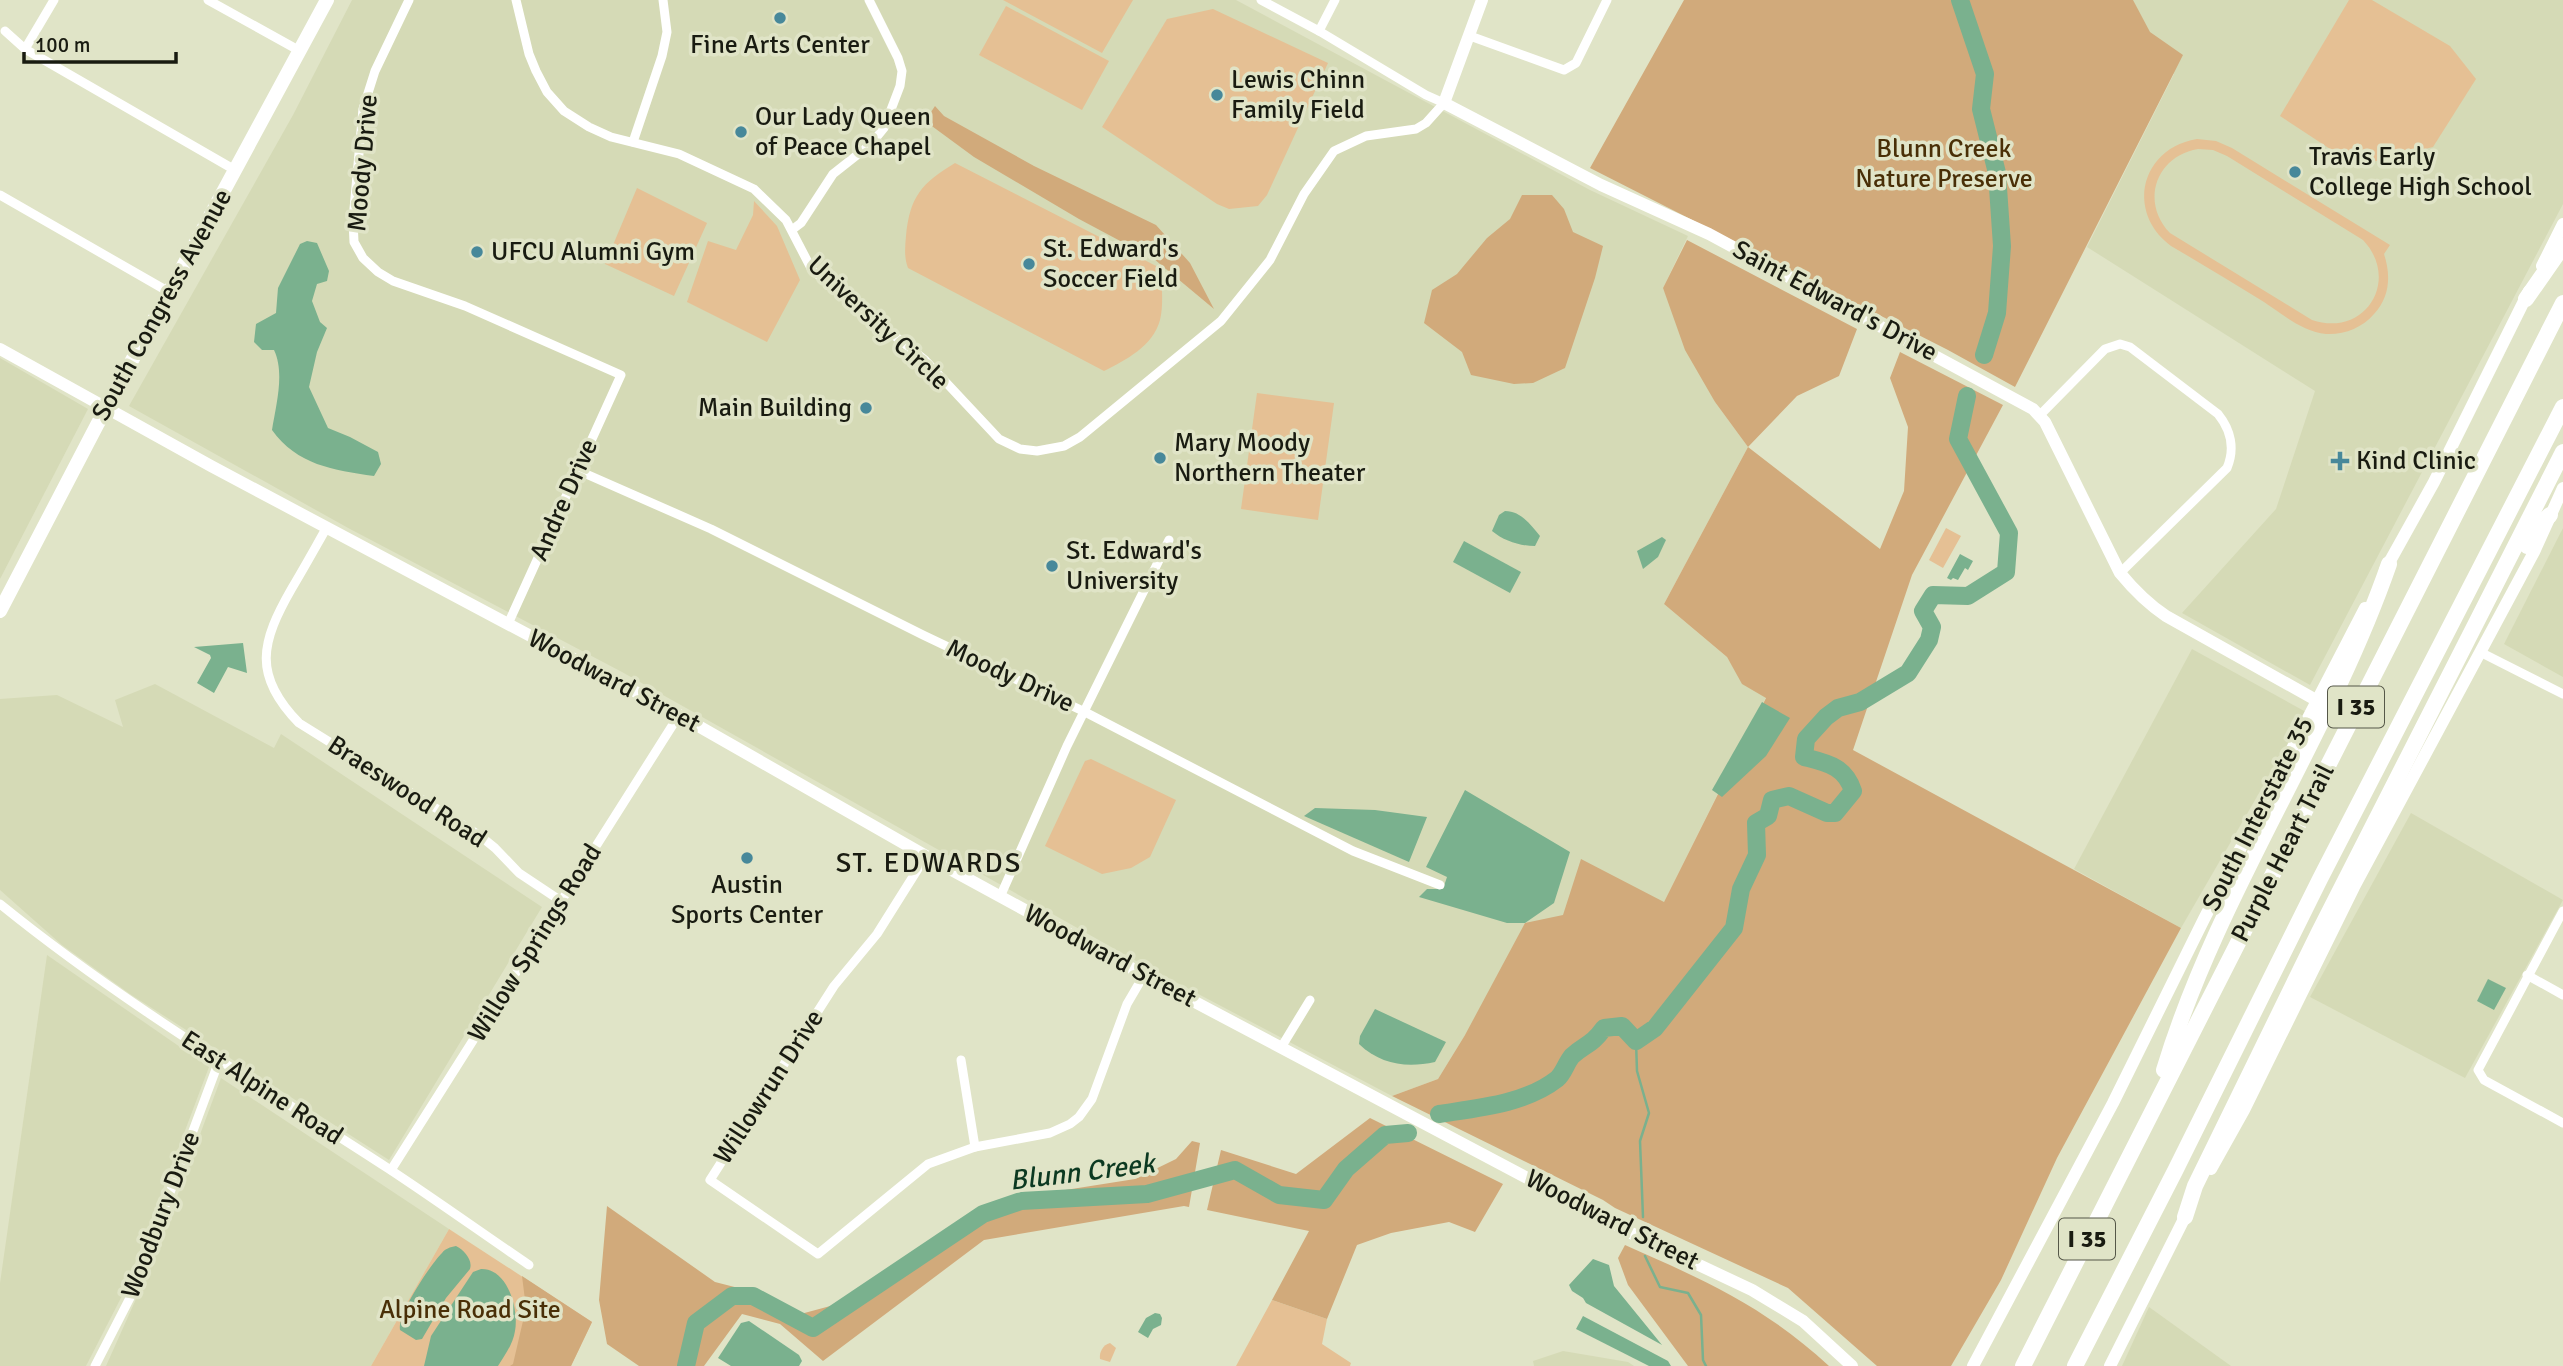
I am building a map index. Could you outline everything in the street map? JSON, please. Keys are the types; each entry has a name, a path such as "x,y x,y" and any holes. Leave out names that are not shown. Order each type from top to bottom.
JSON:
{"highway":[{"path":"2526,299 2563,246"},
{"name":"Purple Heart Trail","path":"2022,1366 2563,303"},
{"name":"Purple Heart Trail","path":"2075,1366 2320,879 2563,407"},
{"path":"2185,1217 2195,1186 2319,932 2563,452"},
{"path":"2320,879 2356,842 2423,740 2537,527 2550,515"},
{"path":"2151,1112 2176,1029 2213,939 2262,836 2335,695 2370,618 2389,564"}],"main road":[{"name":"South Congress Avenue","path":"0,611 106,408 327,0"}],"street":[{"path":"25,50 54,0"},
{"path":"208,0 300,51"},
{"name":"Moody Drive","path":"409,0 369,84 363,109 353,220 354,242 363,258 393,281 465,306 621,375"},
{"name":"University Circle","path":"516,0 528,54 547,92 564,110 589,128 679,154 754,189 793,229 812,270 925,360 999,439 1020,449 1037,451 1065,446 1080,438 1221,321 1270,260 1304,194 1334,150 1366,136 1416,129 1426,123 1444,103"},
{"path":"633,142 662,56 667,32 663,0"},
{"path":"793,229 801,223 833,174 871,144 884,128 900,86 902,71 898,58 869,0"},
{"name":"Saint Edward's Drive","path":"1261,0 1426,95 1601,185 1709,234 1980,378 2040,415"},
{"path":"1319,31 1335,0"},
{"path":"1444,103 1482,0"},
{"path":"1470,36 1564,71 1576,63 1607,0"},
{"path":"5,31 25,50 235,170"},
{"path":"0,195 169,292"},
{"name":"South Interstate 35","path":"1973,1366 2119,1091 2316,700 2434,482 2563,224"},
{"path":"2120,573 2227,468 2231,454 2225,423 2218,414 2138,353 2120,344 2105,348 2040,415 2120,573 2147,603 2166,616 2316,700"},
{"name":"Woodward Street","path":"0,349 211,466 679,715 926,856 1144,975 1631,1233 1752,1290 1803,1321 1852,1366"},
{"name":"Andre Drive","path":"508,624 621,375"},
{"name":"Moody Drive","path":"578,470 711,529 1085,712 1353,851 1440,885"},
{"path":"2110,1366 2185,1217 2244,1110 2384,830 2482,653 2534,552 2563,488"},
{"name":"Braeswood Road","path":"327,527 269,632 266,648 267,672 283,706 299,723 479,835 520,873 561,901"},
{"path":"1000,897 1035,813 1169,540"},
{"path":"2482,653 2563,694"},
{"name":"Willow Springs Road","path":"391,1170 679,715"},
{"name":"Willowrun Drive","path":"926,856 877,934 834,985 710,1180 818,1254 928,1164 975,1147 1050,1133 1079,1117 1092,1099 1127,1004 1144,975"},
{"name":"East Alpine Road","path":"0,904 74,962 219,1061 391,1170 528,1265"},
{"path":"2563,911 2479,1066 2479,1074 2484,1080 2563,1123"},
{"path":"2527,975 2563,995"},
{"path":"1282,1046 1310,1000"},
{"path":"961,1060 975,1147"},
{"name":"Woodbury Drive","path":"95,1366 133,1292 219,1061"}],"shaded area":[{"name":"St. Edward's University","path":"352,0 1236,0 1590,190 1688,236 1663,288 1715,402 1748,447 1664,604 1727,657 1743,684 1766,697 1664,902 1563,916 1465,1035 1438,1079 1392,1096 1145,966 622,672 350,529 129,406 293,115"},
{"name":"Travis Early College High School","path":"2057,0 2563,0 2563,204 2310,685 2182,613 2276,509 2315,391 2087,247 2174,74"},
{"path":"307,241 317,243 329,271 327,281 317,284 312,301 320,322 327,328 317,352 309,387 328,428 378,452 381,464 374,476 317,464 293,451 272,430 279,389 279,369 274,350 262,350 254,342 256,324 276,313 278,288 300,244"},
{"path":"0,358 88,409 0,579"},
{"path":"1505,511 1521,516 1533,527 1540,536 1535,546 1512,542 1492,531 1499,515"},
{"path":"2563,528 2563,677 2504,644"},
{"path":"1662,537 1666,540 1658,557 1643,569 1637,551"},
{"path":"1464,541 1521,572 1510,593 1453,562"},
{"path":"1960,554 1973,561 1958,580 1951,580 1947,578"},
{"path":"243,643 247,673 228,667 214,693 197,683 211,658 194,647"},
{"path":"2192,649 2306,712 2181,928 2074,869"},
{"path":"155,684 274,748 281,734 542,907 389,1160 130,994 62,945 0,890 0,699 57,695 123,727 115,700"},
{"path":"1762,702 1790,718 1766,756 1722,797 1712,790"},
{"path":"1465,790 1570,852 1554,903 1525,923 1507,923 1419,897 1427,889 1443,889 1447,877 1426,867"},
{"path":"1315,808 1375,810 1427,817 1409,862 1304,816"},
{"path":"2411,813 2563,900 2465,1078 2310,997"},
{"path":"47,955 209,1067 125,1290 86,1366 0,1366 0,1283"},
{"path":"2488,979 2506,988 2494,1010 2477,1001"},
{"path":"1375,1009 1446,1042 1435,1062 1414,1065 1385,1061 1359,1044 1360,1036"},
{"path":"221,1078 449,1229 371,1366 106,1366 153,1261"},
{"path":"456,1246 467,1256 470,1269 446,1298 422,1339 416,1340 400,1330 404,1313 415,1290 437,1259 446,1249"},
{"path":"1593,1259 1609,1265 1614,1286 1662,1345 1586,1303 1572,1291 1569,1285"},
{"path":"481,1269 498,1275 510,1292 513,1302 515,1331 506,1354 498,1366 424,1366 431,1336 473,1272"},
{"path":"2149,1307 2231,1366 2122,1366"},
{"path":"1155,1313 1162,1318 1161,1325 1153,1329 1148,1338 1138,1332 1146,1318"},
{"path":"1583,1316 1668,1361 1671,1366 1649,1366 1576,1329"},
{"path":"749,1321 799,1355 802,1361 799,1366 731,1366 718,1358 741,1323"},
{"path":"1563,1351 1628,1362 1634,1366 1534,1366 1533,1361"}],"green space":[{"path":"1003,0 1133,0 1102,53"},
{"name":"Blunn Creek Nature Preserve","path":"1684,0 2133,0 2150,32 2183,55 2015,387 1948,350 1590,168"},
{"path":"2349,0 2372,0 2450,46 2476,79 2433,147 2356,166 2280,116"},
{"path":"1006,6 1109,61 1082,110 979,55"},
{"name":"Lewis Chinn Family Field","path":"1213,9 1328,63 1267,195 1258,206 1229,209 1217,204 1102,127 1167,19"},
{"path":"935,106 944,116 1034,166 1156,225 1190,263 1214,309 1154,259 1079,219 974,157 925,121"},
{"path":"2197,139 2216,141 2232,148 2390,245 2384,254 2388,286 2374,314 2358,327 2346,332 2317,333 2293,322 2171,246 2157,232 2148,216 2144,200 2146,183 2152,168 2163,155 2178,145","holes":["2198,149 2213,150 2363,240 2374,256 2379,272 2378,288 2372,302 2361,313 2348,321 2331,323 2312,320 2170,233 2156,208 2157,182 2163,170 2184,153"]},
{"name":"St. Edward's Soccer Field","path":"955,163 1162,269 1160,320 1145,345 1130,357 1104,371 908,268 905,256 906,236 915,201 926,184"},
{"path":"637,188 707,223 674,296 605,264"},
{"path":"1522,195 1552,195 1564,209 1573,232 1603,246 1565,368 1533,383 1514,384 1471,375 1462,352 1424,323 1432,290 1457,274 1487,238 1510,219"},
{"path":"754,201 777,226 800,280 767,342 687,302 708,241 736,250 753,215"},
{"path":"1687,240 1857,329 1839,376 1797,396 1748,447 1715,402 1685,350 1663,288"},
{"path":"1900,352 2003,405 1912,575 1853,750 2181,928 2057,1158 2001,1280 1951,1366 1877,1366 1788,1288 1615,1208 1392,1096 1438,1079 1465,1035 1525,923 1563,915 1581,859 1664,902 1766,698 1742,684 1727,657 1664,604 1748,447 1880,549 1904,491 1908,427 1890,378"},
{"path":"1257,393 1334,403 1318,520 1241,509"},
{"path":"1946,528 1961,536 1943,568 1929,560"},
{"path":"1091,759 1176,800 1150,857 1131,868 1102,874 1045,846 1085,761"},
{"path":"1370,1118 1503,1184 1475,1232 1449,1222 1391,1233 1357,1245 1327,1319 1272,1300 1309,1231 1207,1210 1221,1150 1296,1174"},
{"path":"1192,1141 1200,1143 1189,1207 984,1240 823,1361 780,1324 742,1314 704,1366 639,1366 607,1344 599,1300 607,1206 715,1282 758,1293 797,1315 834,1305 974,1215 1021,1197 1135,1179 1176,1159"},
{"name":"Alpine Road Site","path":"449,1229 592,1322 571,1366 371,1366"},
{"path":"1625,1245 1732,1296 1781,1327 1829,1366 1688,1366 1628,1285 1618,1258"},
{"path":"522,1276 592,1322 571,1366 510,1366 513,1364 526,1308"},
{"path":"1272,1300 1327,1319 1322,1344 1351,1363 1350,1366 1236,1366"},
{"path":"1110,1343 1116,1348 1110,1362 1100,1359 1100,1356 1103,1347"}],"waterway":[{"name":"Blunn Creek","path":"1960,0 1985,74 1981,109 1997,173 2002,246 1997,313 1984,355"},
{"name":"Blunn Creek","path":"1439,1114 1501,1104 1531,1094 1557,1079 1572,1056 1592,1042 1604,1028 1622,1026 1636,1041 1655,1028 1734,928 1741,889 1757,855 1756,823 1768,816 1772,800 1789,796 1827,813 1835,813 1853,791 1840,771 1828,764 1804,757 1806,739 1838,708 1860,702 1908,673 1929,640 1932,627 1923,611 1933,595 1968,596 2006,572 2009,533 1958,439 1967,396"},
{"path":"1636,1041 1637,1071 1649,1113 1640,1141 1643,1217"},
{"name":"Blunn Creek","path":"686,1366 696,1323 732,1296 753,1296 813,1328 983,1214 1021,1201 1147,1194 1235,1170 1279,1195 1324,1200 1346,1169 1385,1135 1408,1133"},
{"path":"1645,1256 1660,1287 1688,1293 1701,1315 1703,1360 1706,1366"}],"place":[{"name":"Fine Arts Center","path":"780,18"},
{"name":"Lewis Chinn Family Field","path":"1217,95"},
{"name":"Our Lady Queen of Peace Chapel","path":"741,132"},
{"name":"Travis Early College High School","path":"2295,172"},
{"name":"UFCU Alumni Gym","path":"477,252"},
{"name":"St. Edward's Soccer Field","path":"1029,264"},
{"name":"Main Building","path":"866,408"},
{"name":"Mary Moody Northern Theater","path":"1160,458"},
{"name":"Kind Clinic","path":"2340,461"},
{"name":"St. Edward's University","path":"1052,566"},
{"name":"Austin Sports Center","path":"747,858"}],"district":[{"name":"ST. EDWARDS","path":"929,863"}]}
